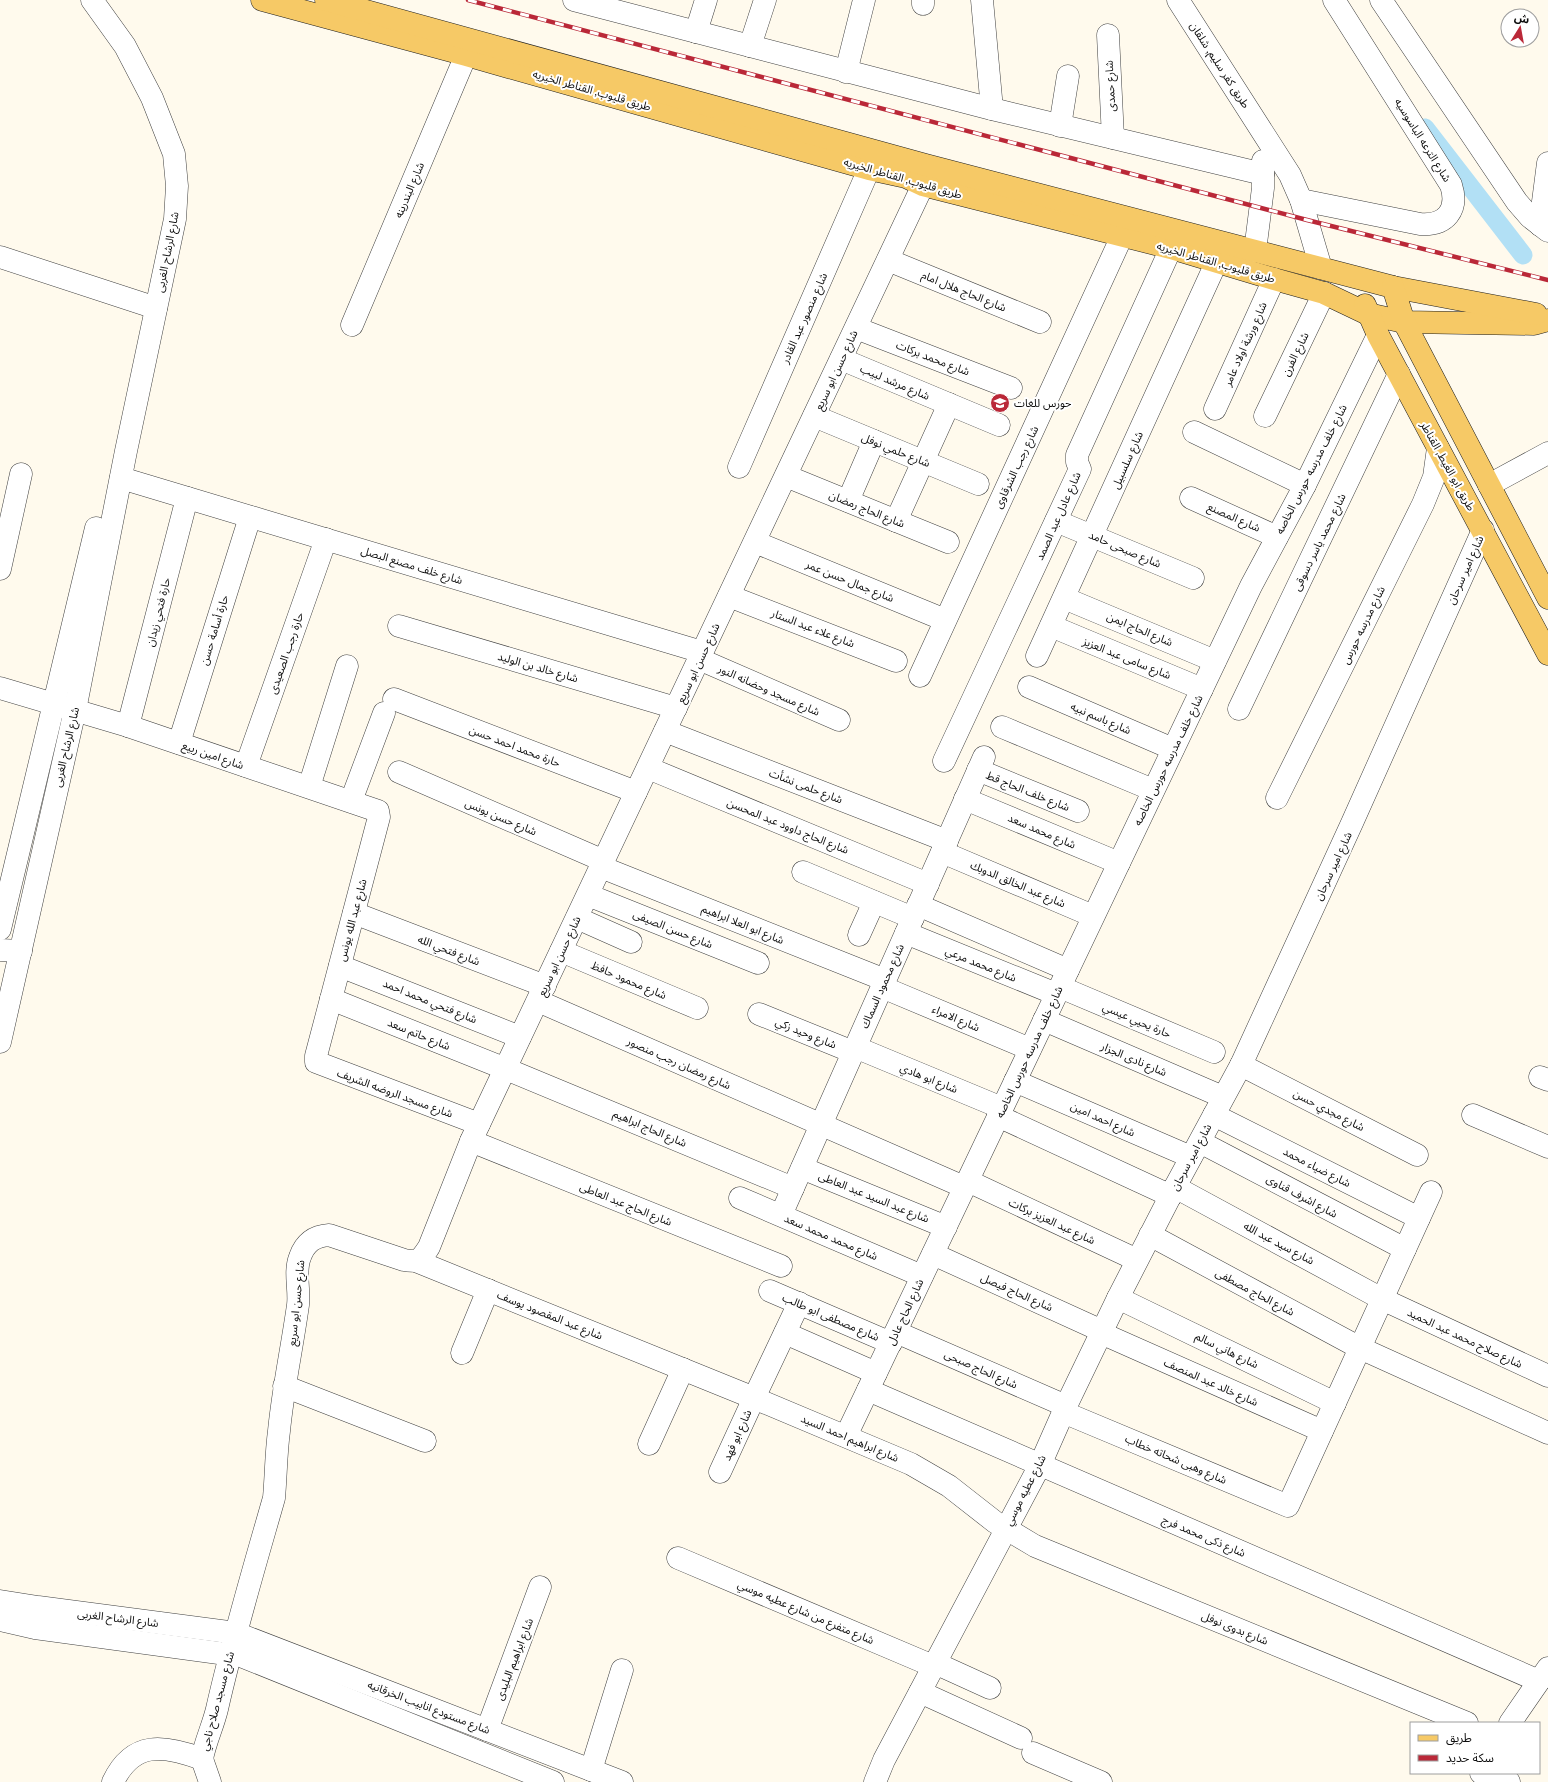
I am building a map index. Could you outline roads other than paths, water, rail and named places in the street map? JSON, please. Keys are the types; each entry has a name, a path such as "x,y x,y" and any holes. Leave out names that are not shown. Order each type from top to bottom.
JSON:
{"main road":[{"name":"طريق قليوب, القناطر الخيريه","path":"262,0 466,55 869,169 906,178 923,185 1171,248 1324,293 1368,314 1404,322 1534,324 1548,319"},
{"name":"طريق قليوب, القناطر الخيريه","path":"326,0 926,165 1393,287 1534,314 1548,319"},
{"name":"طريق ابو الغيط, القناطر","path":"1354,276 1368,314 1378,335 1548,654"},
{"path":"1393,287 1404,322 1548,598"}],"street":[{"name":"شارع الرشاح الغربى","path":"0,929 41,763 65,707 121,478 175,219 177,186 174,154 152,98 125,46 92,0"},
{"path":"574,0 643,9 696,32 846,72 1060,126 1263,174"},
{"path":"696,32 706,0"},
{"path":"750,46 765,0"},
{"path":"846,72 864,0"},
{"path":"982,0 992,109"},
{"name":"طريق كفر سليم, شلقان","path":"1178,0 1261,130 1277,152 1302,200 1321,268"},
{"name":"شارع الترعه الباسوسيه","path":"1302,200 1430,225 1440,222 1448,215 1453,205 1454,195 1451,185 1334,0"},
{"path":"1381,0 1517,202 1544,228"},
{"name":"شارع حمدى","path":"1108,35 1113,138"},
{"name":"شارع البندرينه","path":"352,325 466,55"},
{"path":"1060,126 1068,76"},
{"name":"طريق كفر سليم, شلقان","path":"1254,250 1263,174 1261,130"},
{"path":"1544,228 1548,163"},
{"name":"شارع منصور عبد القادر","path":"739,467 869,169"},
{"name":"شارع حسن ابو سريع","path":"236,1633 274,1498 278,1433 299,1296 298,1266 300,1258 308,1243 319,1236 329,1235 404,1260 416,1261 429,1247 475,1133 923,185"},
{"name":"شارع رجب الشرقاوى","path":"920,676 1122,236"},
{"name":"شارع عادل عبد الصمد","path":"944,761 1080,469 1076,460 1077,454 1171,248"},
{"path":"0,257 156,308"},
{"name":"شارع الحاج هلال امام","path":"888,260 1040,322"},
{"name":"شارع سلسبيل","path":"1037,656 1093,536 1216,262"},
{"name":"شارع ورشة اولاد عامر","path":"1215,410 1274,279"},
{"name":"شارع الفرن","path":"1265,416 1324,293"},
{"name":"شارع محمد بركات","path":"856,328 1011,388"},
{"name":"شارع خلف مدرسه حورس الخاصه","path":"966,1184 1251,586 1305,485 1378,335"},
{"name":"شارع مرشد لبيب","path":"841,359 999,425"},
{"name":"شارع محمد ياسر دسوقى","path":"1239,709 1399,374"},
{"path":"896,520 949,404"},
{"name":"شارع حلمي نوفل","path":"814,416 978,484"},
{"path":"1194,432 1305,485"},
{"path":"848,501 874,441"},
{"name":"شارع مدرسه حورس","path":"1277,798 1422,504 1434,477 1438,448"},
{"name":"شارع الرشاح الغربى","path":"0,1042 10,950 62,768 65,707 108,480 114,464 126,450"},
{"path":"1489,485 1548,453"},
{"path":"0,568 21,474"},
{"name":"شارع الحاج رمضان","path":"786,476 948,542"},
{"name":"شارع خلف مصنع البصل","path":"121,478 326,539 701,656"},
{"name":"حارة فتحي زيدان","path":"128,726 187,498"},
{"name":"شارع المصنع","path":"1191,498 1277,537"},
{"name":"حارة أسامة حسن","path":"179,743 250,517"},
{"name":"شارع صبحى حامد","path":"1056,521 1193,578"},
{"name":"شارع امير سرحان","path":"1173,1192 1241,1065 1352,823 1483,530"},
{"name":"حارة رجب الصعيدى","path":"246,766 326,539"},
{"name":"شارع جمال حسن عمر","path":"755,542 945,620"},
{"name":"شارع علاء عبد الستار","path":"729,596 896,661"},
{"name":"شارع الحاج ايمن","path":"1064,598 1215,661"},
{"name":"شارع خالد بن الوليد","path":"399,626 676,708"},
{"name":"شارع سامى عبد العزيز","path":"1051,626 1202,689"},
{"name":"شارع مسجد وحضانه النور","path":"701,656 838,720"},
{"path":"309,787 347,666"},
{"name":"شارع امين ربيع","path":"0,688 128,726 351,801"},
{"name":"شارع باسم نبيه","path":"1029,688 1173,750"},
{"name":"حارة محمد احمد حسن","path":"351,801 389,706 636,792"},
{"path":"1002,727 1153,790"},
{"name":"شارع حلمى نشأت","path":"665,731 944,846"},
{"path":"41,763 62,768"},
{"name":"شارع محمود السماك","path":"781,1215 981,764"},
{"name":"شارع خلف الحاج قط","path":"981,764 1078,811"},
{"name":"شارع الحاج داوود عبد المحسن","path":"648,768 928,884"},
{"name":"شارع حسن يونس","path":"399,772 603,864"},
{"name":"شارع محمد سعد","path":"965,799 1119,862"},
{"name":"شارع عبد الله يونس","path":"316,1056 380,814 375,809 351,801"},
{"name":"شارع عبد الخالق الدوبك","path":"944,846 1093,916"},
{"name":"شارع ابو العلا ابراهيم","path":"603,864 883,984"},
{"path":"803,872 912,919"},
{"name":"شارع حسن الصيفى","path":"588,895 758,964"},
{"path":"859,935 874,902"},
{"name":"شارع فتحي الله","path":"354,913 541,993"},
{"path":"577,918 631,942"},
{"name":"شارع محمد مرعي","path":"912,919 1061,984"},
{"name":"حارة يحيي عيسي","path":"912,919 1214,1052"},
{"name":"شارع محمود حافظ","path":"561,951 697,1008"},
{"name":"شارع فتحي محمد احمد","path":"340,966 520,1037"},
{"name":"شارع الامراء","path":"883,984 1030,1049"},
{"name":"شارع رمضان رجب منصور","path":"541,993 821,1125"},
{"name":"شارع حاتم سعد","path":"331,999 506,1069"},
{"name":"شارع وحيد زكي","path":"759,1014 854,1050"},
{"name":"شارع نادى الجزار","path":"1044,1020 1219,1106"},
{"name":"شارع ابو هادي","path":"854,1050 1000,1112 1173,1192"},
{"name":"شارع مسجد الروضه الشريف","path":"316,1056 316,1062 318,1064 475,1133"},
{"name":"شارع مجدي حسن","path":"1241,1065 1417,1155"},
{"name":"شارع الحاج ابراهيم","path":"506,1069 793,1188"},
{"name":"شارع احمد امين","path":"1015,1081 1195,1150"},
{"name":"شارع ضياء محمد","path":"1219,1106 1419,1218"},
{"path":"1473,1115 1548,1146"},
{"name":"شارع عبد العزيز بركات","path":"821,1125 966,1184 1137,1260"},
{"name":"شارع الحاج عبد العاطى","path":"475,1133 781,1266"},
{"name":"شارع اشرف قناوى","path":"1195,1150 1405,1249"},
{"name":"شارع عبد السيد عبد العاطى","path":"802,1168 946,1227"},
{"name":"شارع الحاج عادل","path":"846,1436 966,1184"},
{"name":"شارع عطيه موسي","path":"875,1782 884,1760 1040,1465 1064,1409 1101,1332 1173,1192"},
{"name":"شارع سيد عبد الله","path":"1173,1192 1382,1299"},
{"path":"1322,1431 1431,1192"},
{"name":"شارع محمد محمد سعد","path":"740,1198 922,1276"},
{"name":"شارع الحاج مصطفى","path":"1150,1235 1360,1348 1548,1433"},
{"name":"شارع الحاج فيصل","path":"933,1254 1101,1332"},
{"name":"شارع عبد المقصود يوسف","path":"416,1261 683,1369"},
{"path":"462,1353 488,1290"},
{"name":"شارع مصطفى ابو طالب","path":"770,1291 893,1337"},
{"name":"شارع هاني سالم","path":"1118,1298 1335,1403"},
{"name":"شارع صلاح محمد عبد الحميد","path":"1382,1299 1548,1376"},
{"name":"شارع ابو فهد","path":"720,1472 799,1303"},
{"name":"شارع خالد عبد المنصف","path":"1101,1332 1322,1431"},
{"name":"شارع ذكى محمد فرج","path":"785,1333 872,1382 1040,1465 1545,1672"},
{"name":"شارع الحاج صبحى","path":"893,1337 1064,1409"},
{"path":"649,1444 683,1369"},
{"name":"شارع ابراهيم احمد السيد","path":"683,1369 911,1464 929,1474 1006,1529"},
{"path":"284,1386 425,1441"},
{"name":"شارع وهبى شحاته خطاب","path":"1064,1409 1288,1506 1322,1431"},
{"name":"شارع بدوى نوفل","path":"1006,1529 1035,1546 1465,1722"},
{"name":"شارع متفرع من شارع عطيه موسي","path":"678,1558 990,1688"},
{"name":"شارع ابراهيم البليدى","path":"487,1730 540,1587"},
{"name":"شارع الرشاح الغربى","path":"0,1600 38,1607 236,1633"},
{"name":"شارع الرشاح الغربى","path":"0,1620 35,1628 229,1654"},
{"name":"شارع مسجد صلاح ناجي","path":"113,1782 119,1769 141,1751 161,1748 174,1750 202,1759 204,1746 214,1718 229,1654 236,1633"},
{"name":"شارع مستودع انابيب الخرقانيه","path":"236,1633 622,1782"},
{"name":"شارع مستودع انابيب الخرقانيه","path":"229,1654 251,1659 553,1782"},
{"path":"591,1770 622,1670"},
{"path":"1511,1722 1545,1672"},
{"path":"920,1692 1101,1782"},
{"path":"202,1759 210,1782"},
{"path":"1484,1774 1509,1782"}],"waterway":[{"path":"1425,128 1523,255"}],"railway":[{"path":"468,0 1307,220 1548,280"}],"place":[{"name":"حورس للغات","path":"1000,403"}]}
